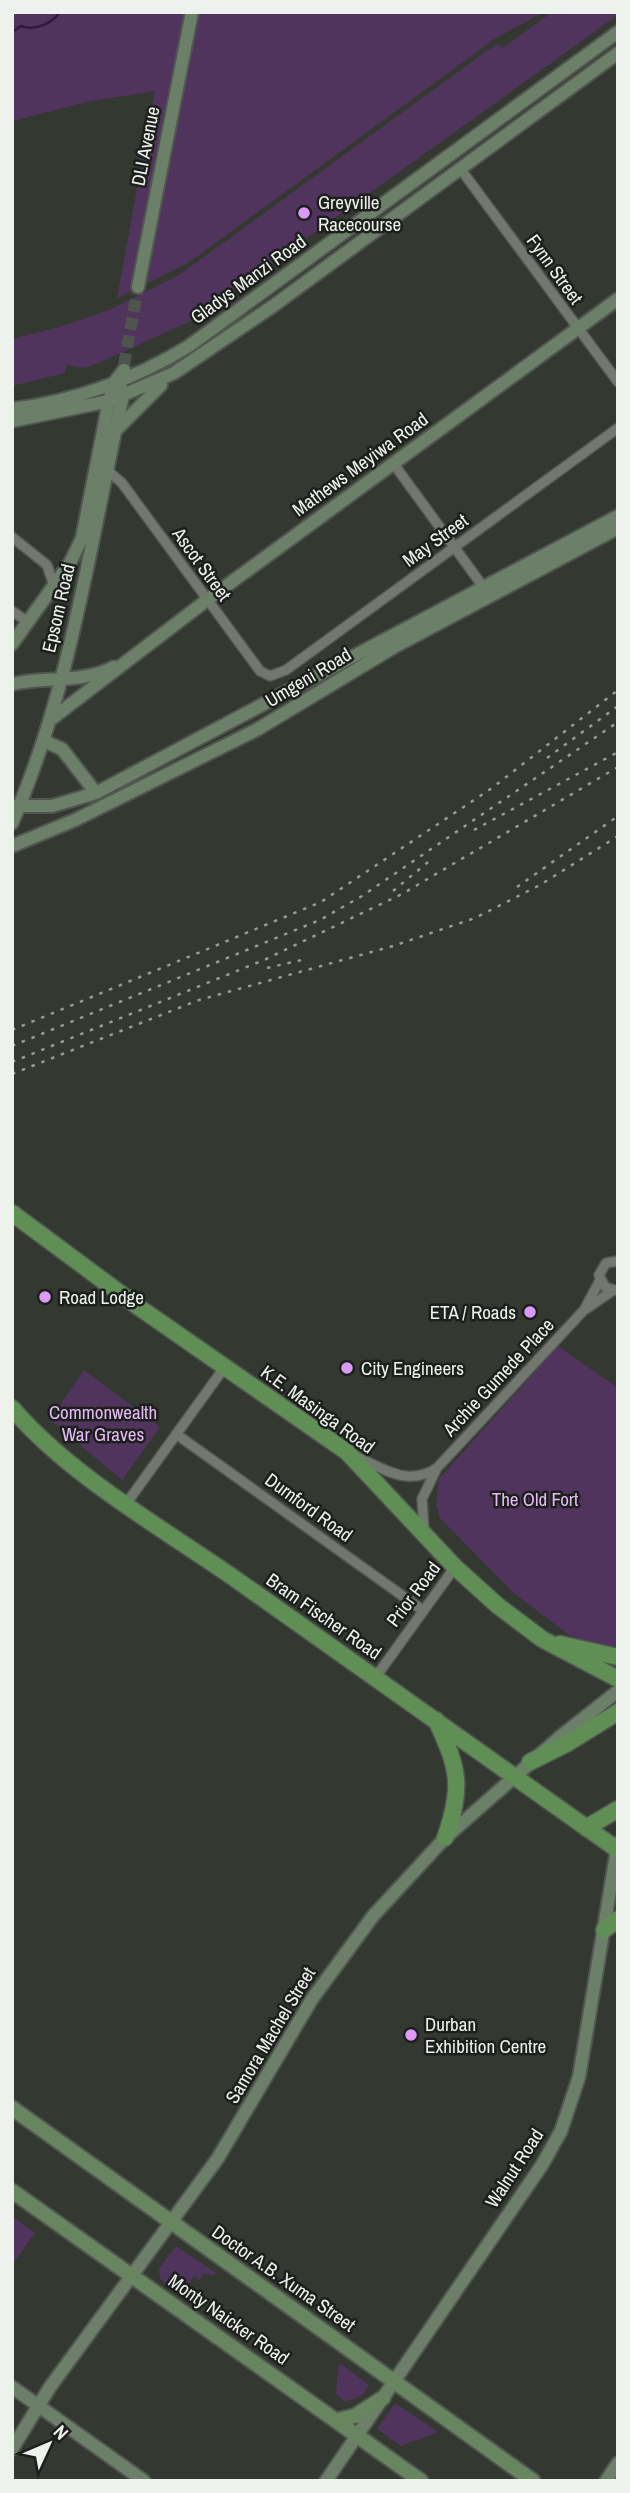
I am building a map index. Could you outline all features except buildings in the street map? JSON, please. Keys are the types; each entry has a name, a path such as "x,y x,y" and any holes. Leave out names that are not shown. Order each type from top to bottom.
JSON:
{"highway":[{"name":"K.E. Masinga Road","path":"12,1213 224,1368 347,1452 455,1567 497,1605 547,1642 618,1679"},
{"name":"Bram Fischer Road","path":"12,1408 29,1427 126,1504 436,1718 617,1849"},
{"path":"12,1421 29,1427"},
{"path":"547,1642 618,1657"},
{"path":"530,1762 568,1744 618,1712"},
{"path":"436,1718 453,1758 458,1782 454,1810 445,1838"},
{"path":"586,1828 618,1809"},
{"path":"604,1930 618,1919"}],"main road":[{"name":"DLI Avenue","path":"138,287 192,12"},
{"name":"Gladys Manzi Road","path":"125,371 189,346 618,32"},
{"name":"Gladys Manzi Road","path":"12,421 109,401 174,373 463,172 618,53"},
{"path":"450,153 463,172"},
{"path":"263,292 273,306"},
{"name":"Mathews Meyiwa Road","path":"50,720 106,680 126,661 207,600 618,299"},
{"path":"12,644 54,586 82,538 109,401 114,383 125,371"},
{"name":"Epsom Road","path":"12,823 16,806 44,741 62,679 123,396 125,371"},
{"path":"115,432 174,373"},
{"path":"12,409 56,401 114,383"},
{"name":"Umgeni Road","path":"16,806 64,804 96,793 426,624 618,516"},
{"name":"Umgeni Road","path":"486,591 618,528"},
{"name":"Umgeni Road","path":"12,846 75,820 258,729 391,642"},
{"name":"Mathews Meyiwa Road","path":"12,684 89,678 126,661"},
{"path":"250,713 258,729"},
{"path":"44,741 62,749 96,793"},
{"name":"Samora Machel Street","path":"12,2449 50,2387 134,2276 234,2133 312,1999 373,1916 445,1838 530,1762 618,1691"},
{"name":"Walnut Road","path":"326,2481 542,2165 561,2131 587,2042 618,1843"},
{"name":"Doctor A.B. Xuma Street","path":"12,2108 533,2481"},
{"name":"Monty Naicker Road","path":"12,2191 421,2481"},
{"path":"12,2387 144,2481"},
{"path":"338,2420 355,2416 383,2398"},
{"path":"606,2481 618,2463"}],"street":[{"name":"Fynn Street","path":"463,172 618,382"},
{"name":"May Street","path":"270,676 286,670 618,428"},
{"path":"393,463 486,591"},
{"name":"Ascot Street","path":"107,470 122,483 260,671 270,676"},
{"path":"12,537 47,565 54,586"},
{"path":"12,611 28,622"},
{"name":"Archie Gumede Place","path":"425,1534 421,1520 422,1499 437,1468 584,1310 600,1280 602,1266 618,1261"},
{"path":"600,1280 615,1291"},
{"name":"Archie Gumede Place","path":"584,1310 615,1291"},
{"path":"126,1504 224,1368"},
{"name":"Durnford Road","path":"176,1434 421,1609"},
{"path":"347,1452 403,1477 420,1476 437,1468"},
{"name":"Prior Road","path":"375,1678 421,1609 455,1567"}],"green space":[{"path":"12,12 544,12 496,38 188,263 117,298 155,91 91,101 12,121"},
{"name":"Greyville Racecourse","path":"552,12 618,12 618,15 191,321 96,364 84,368 66,365 65,373 12,386 12,339 63,326 111,309 179,275 488,50 498,44 503,48"},
{"name":"The Old Fort","path":"558,1346 618,1388 616,1654 569,1635 515,1594 440,1518 436,1504 439,1479"},
{"name":"Commonwealth War Graves","path":"84,1370 160,1427 122,1480 50,1420"},
{"path":"12,2216 35,2233 12,2265"},
{"path":"176,2246 216,2273 214,2276 204,2273 199,2280 194,2276 189,2283 184,2279 170,2288 160,2278 159,2268"},
{"path":"341,2364 369,2385 362,2396 345,2402 336,2394 338,2367"},
{"path":"395,2403 438,2432 401,2446 377,2429"}],"waterway":[{"path":"12,32 21,26 31,28 42,25 60,12"}],"tunnel":[{"path":"124,365 138,287"}],"railway":[{"path":"12,1030 321,902 492,788 618,690"},
{"path":"547,758 618,706"},
{"path":"12,1046 320,920 362,896 618,722"},
{"path":"474,830 618,752"},
{"path":"12,1062 264,960 402,894 618,767"},
{"path":"517,887 618,816"},
{"path":"12,1074 199,1000 393,946 475,918 540,885 618,836"},
{"path":"393,891 433,858"},
{"path":"267,968 306,959"}],"place":[{"name":"Greyville Racecourse","path":"304,213"},
{"name":"Road Lodge","path":"45,1297"},
{"name":"ETA / Roads","path":"530,1312"},
{"name":"City Engineers","path":"347,1368"},
{"name":"Durban Exhibition Centre","path":"411,2035"}]}
